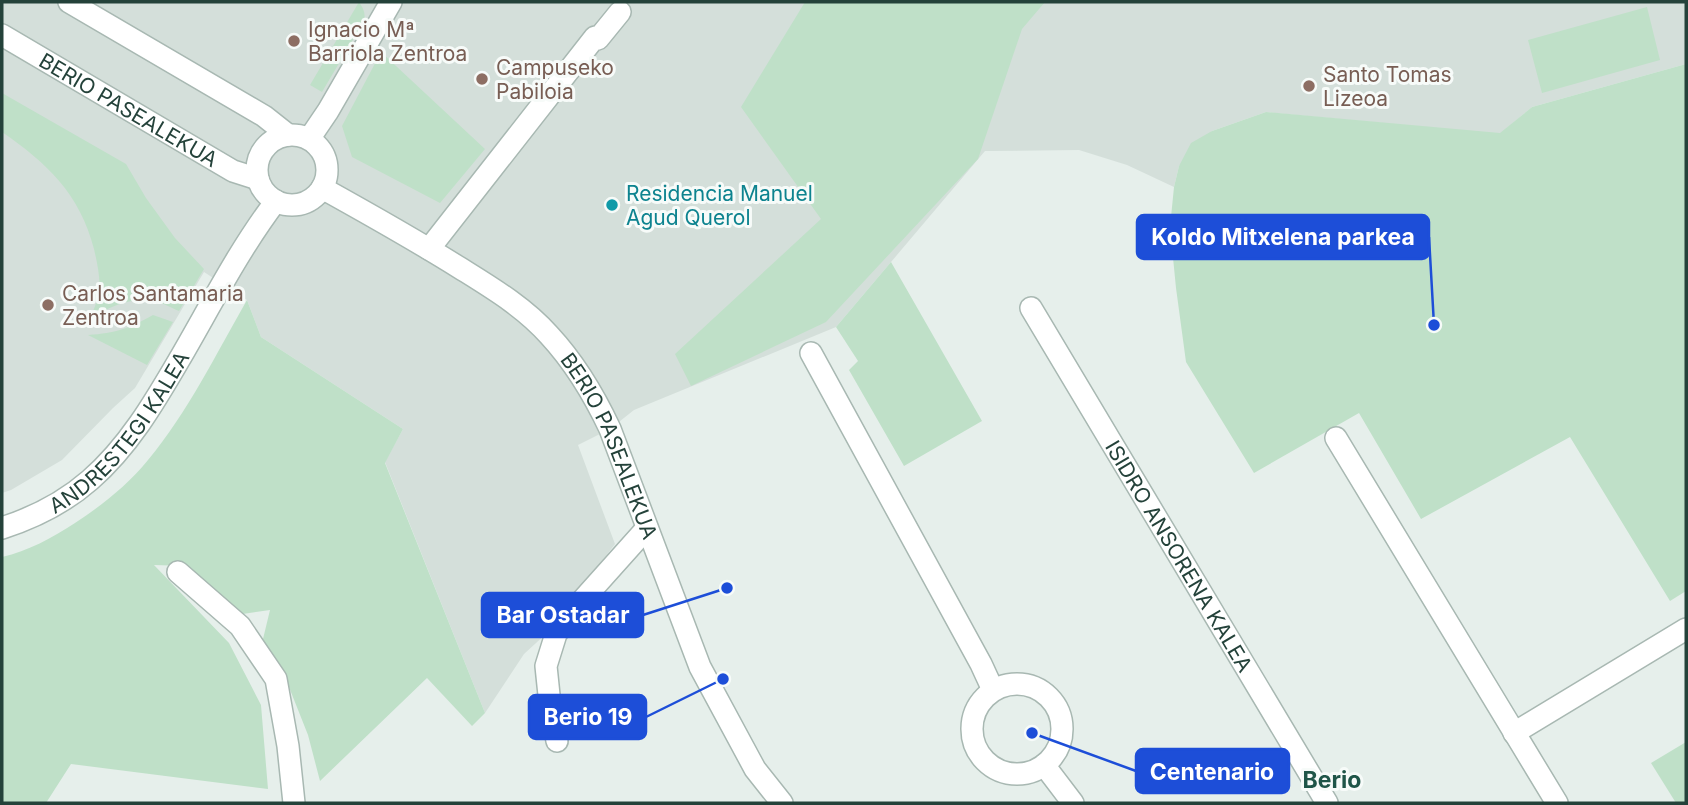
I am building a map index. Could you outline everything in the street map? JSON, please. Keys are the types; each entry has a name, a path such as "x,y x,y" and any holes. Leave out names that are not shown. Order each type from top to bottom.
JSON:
{"street":[{"path":"69,2 298,137 320,149 327,164 326,181 315,196 296,205 276,201 265,192 258,179 258,159 270,143 278,138 298,137 328,111 391,2"},
{"path":"429,249 595,37 598,38 620,12"},
{"name":"BERIO PASEALEKUA","path":"2,35 233,171 258,179"},
{"name":"BERIO PASEALEKUA","path":"322,188 506,297 548,334 566,355 583,379 610,429 700,667 755,769 782,803"},
{"name":"ANDRESTEGI KALEA","path":"2,528 22,522 59,503 90,481 113,458 162,390 256,227 276,201"},
{"name":"ISIDRO ANSORENA KALEA","path":"1031,308 1327,803"},
{"path":"811,353 993,690"},
{"path":"1336,438 1557,803"},
{"path":"557,741 546,666 556,634 570,614 647,527"},
{"path":"178,572 240,626 276,679 288,746 294,803"},
{"path":"1514,733 1686,629"},
{"path":"1014,683 1035,687 1054,702 1060,715 1062,731 1055,753 1044,765 1016,774 999,771 985,761 977,750 972,734 976,708 993,690 1014,683"},
{"path":"1044,765 1073,803"}],"shaded area":[{"path":"2,2 1686,2 1686,64 1532,107 1500,134 1266,112 1212,131 1179,166 1174,187 1127,165 1079,150 985,151 836,327 634,410 610,429 578,445 615,544 548,632 524,654 485,713 385,462 403,429 261,337 247,300 204,272 135,388 62,460 2,493"}],"green space":[{"path":"359,2 364,11 364,21 322,92 310,85"},
{"path":"805,2 1045,2 1022,29 978,159 826,322 691,386 675,354 821,219 741,107"},
{"path":"1647,7 1660,60 1542,93 1528,40"},
{"path":"381,52 485,149 440,203 352,157 342,126"},
{"path":"1686,64 1686,591 1670,601 1570,437 1421,519 1359,413 1254,473 1186,362 1170,227 1179,166 1191,143 1212,131 1266,112 1500,133 1532,107"},
{"path":"2,93 126,164 175,238 204,269 179,311 156,302 136,300 112,307 90,319 98,296 99,282 88,229 71,196 60,182 47,168 2,132"},
{"path":"891,262 982,421 904,466 849,370 858,361 836,327"},
{"path":"247,300 261,337 403,429 385,463 485,713 472,726 427,678 320,781 308,735 287,682 263,639 270,610 236,615 185,566 154,565 229,643 261,705 268,789 71,764 46,803 2,803 2,557 30,548 66,529 132,478 176,422"},
{"path":"153,315 173,322 147,365 88,335 122,330"},
{"path":"1686,742 1686,803 1676,803 1651,763"}],"place":[{"name":"Ignacio Mª Barriola Zentroa","path":"294,41"},
{"name":"Campuseko Pabiloia","path":"482,79"},
{"name":"Santo Tomas Lizeoa","path":"1309,86"},
{"name":"Residencia Manuel Agud Querol","path":"612,205"},
{"name":"Carlos Santamaria Zentroa","path":"48,305"},
{"name":"Koldo Mitxelena parkea","path":"1434,325"},
{"name":"Bar Ostadar","path":"727,588"},
{"name":"Berio 19","path":"723,679"},
{"name":"Centenario","path":"1032,733"}],"district":[{"name":"Berio","path":"1332,780"}]}
